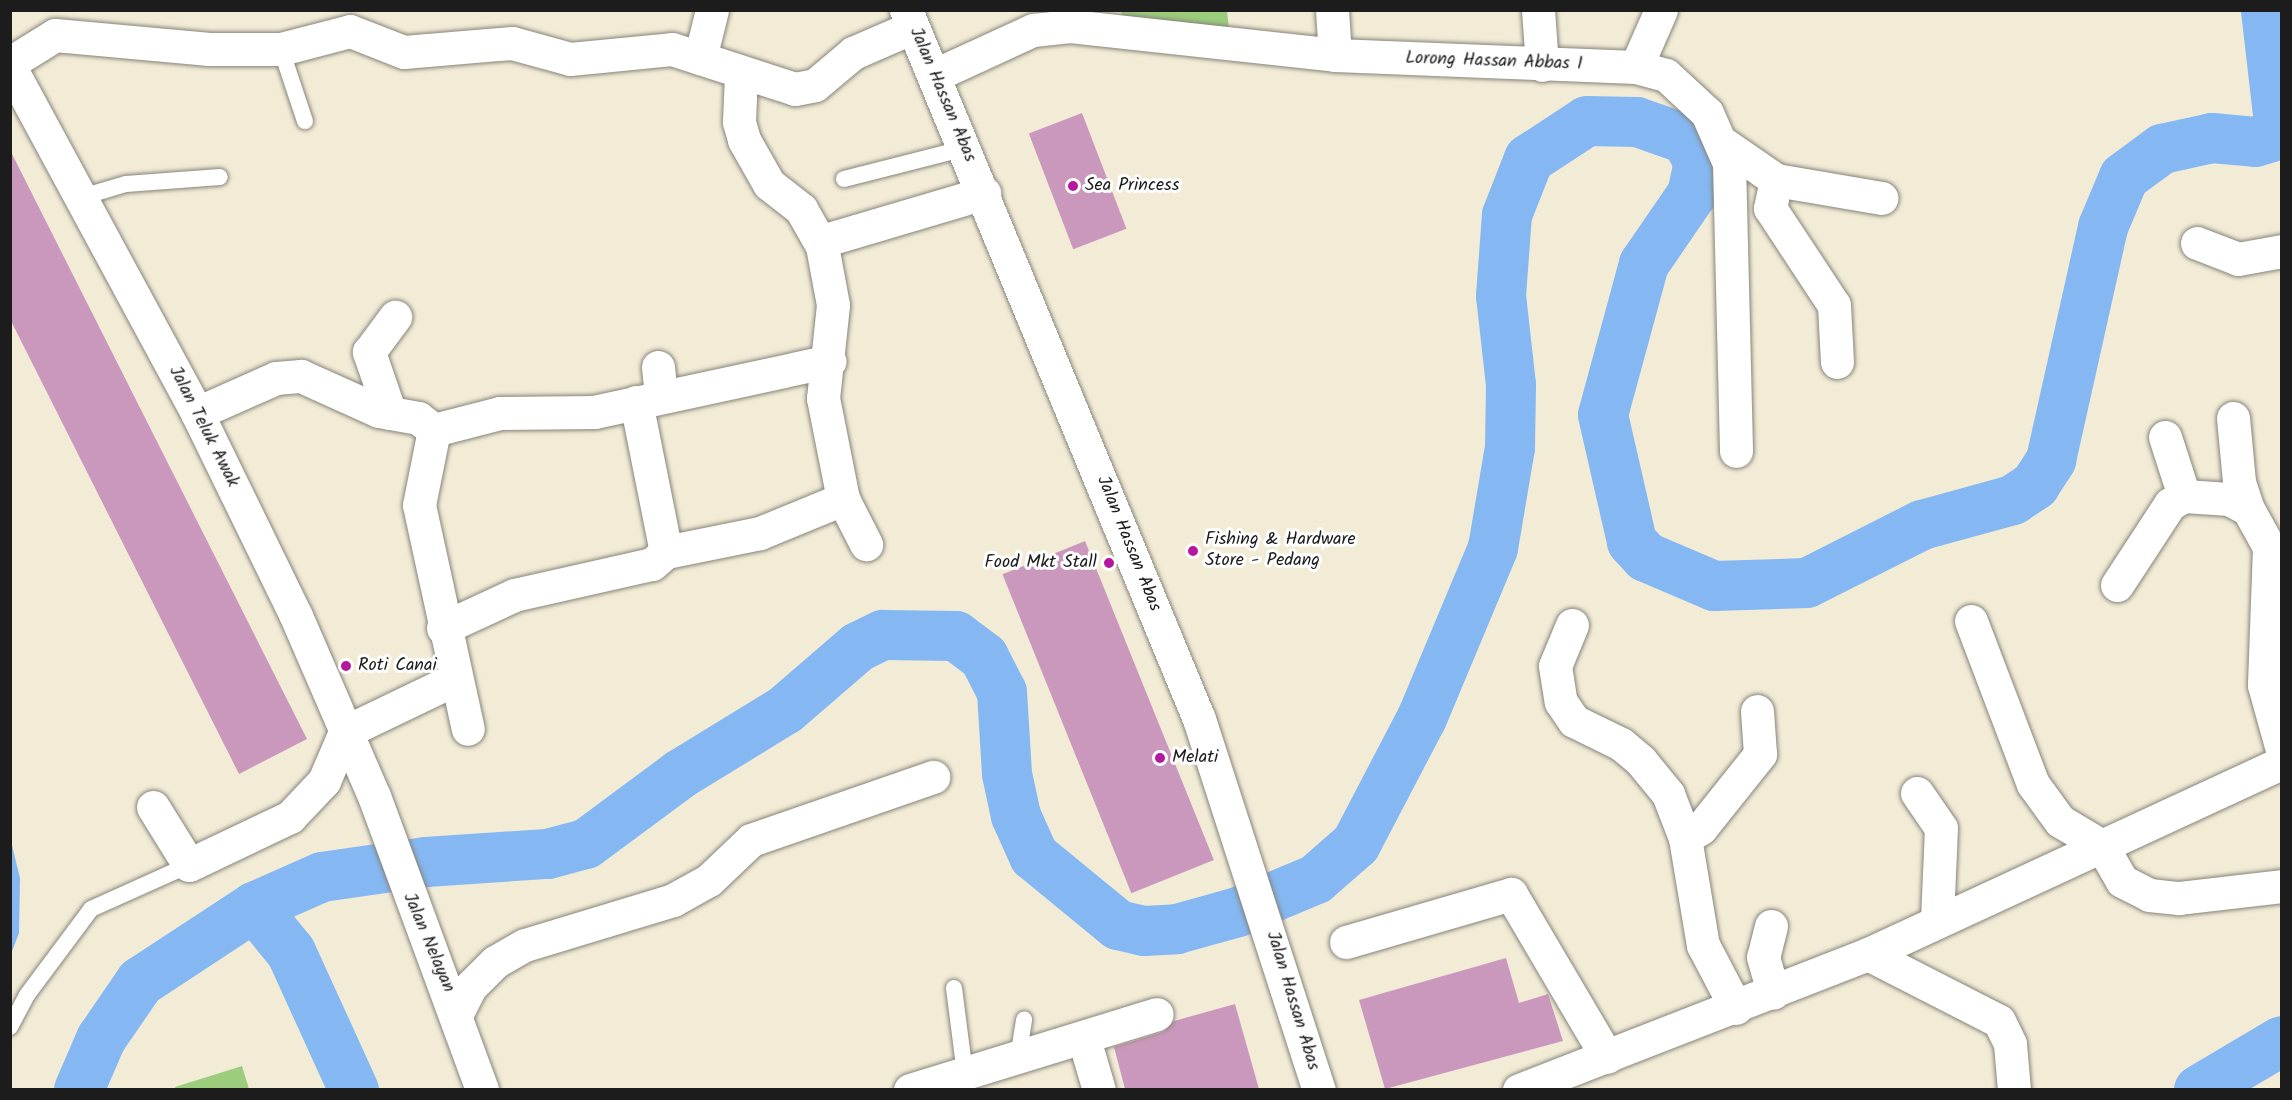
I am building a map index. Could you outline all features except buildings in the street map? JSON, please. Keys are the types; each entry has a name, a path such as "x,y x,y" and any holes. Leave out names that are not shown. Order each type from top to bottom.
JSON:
{"street":[{"path":"700,58 712,10"},
{"path":"1332,10 1335,55"},
{"path":"1538,10 1542,65"},
{"path":"1636,67 1661,10"},
{"path":"10,65 58,23 209,49 281,49 355,21 404,52 512,43 570,59 663,49 700,58 741,74 807,88 825,79 853,52 909,19"},
{"name":"Jalan Hassan Abas","path":"909,19 966,148 1199,719 1255,881 1318,1089"},
{"name":"Lorong Hassan Abbas 1","path":"935,75 1033,30 1070,26 1335,55 1636,67 1666,75 1687,92 1716,126 1729,171 1736,451"},
{"name":"Jalan Teluk Awak","path":"10,65 197,413 296,616 374,796"},
{"path":"741,74 738,122 744,140 769,184 801,208 822,246 832,305 830,361 824,398 843,499 866,544"},
{"path":"1721,142 1776,180 1881,198"},
{"path":"1776,180 1770,208 1834,305 1837,362"},
{"path":"822,246 829,239 984,193"},
{"path":"2197,243 2238,259 2282,251"},
{"path":"390,413 369,352 395,317"},
{"path":"434,430 500,413 594,412 652,388 830,361"},
{"path":"197,413 288,376 390,413 418,418 434,430"},
{"path":"652,388 666,552"},
{"path":"2233,417 2239,482 2248,509 2269,547 2264,685 2282,750"},
{"path":"434,430 419,505 453,680 468,729"},
{"path":"2165,436 2184,496"},
{"path":"2116,585 2166,506 2184,496 2229,499 2248,509"},
{"path":"443,628 514,595 652,564 666,552 760,533 843,499"},
{"path":"1971,621 2033,784 2060,821 2102,846 2122,881 2149,895 2179,898 2282,886"},
{"path":"1572,625 1555,666 1564,708 1574,721 1621,744 1659,778 1685,838 1703,945 1736,1008"},
{"path":"153,807 189,865 290,817 324,781 345,732 453,680"},
{"path":"1685,838 1701,828 1760,754 1757,711"},
{"path":"1521,1089 1567,1082 1607,1057 1868,954 2282,764"},
{"path":"457,1013 471,986 495,962 525,945 673,900 709,880 751,840 933,777"},
{"path":"1917,793 1941,828 1937,921"},
{"name":"Jalan Nelayan","path":"374,796 414,913 457,1013 482,1089"},
{"path":"1346,942 1511,894 1607,1057"},
{"path":"1771,926 1764,957 1773,993"},
{"path":"1868,954 1999,1021 2010,1044 2014,1089"},
{"path":"910,1089 1084,1039 1157,1014"},
{"path":"1084,1039 1099,1089"}],"lane":[{"path":"281,49 305,121"},
{"path":"844,179 966,148"},
{"path":"82,197 126,184 220,177"},
{"path":"10,1027 27,995 92,909 189,865"},
{"path":"954,988 965,1074"},
{"path":"1018,1058 1024,1019"}],"green space":[{"path":"1121,11 1227,11 1229,30 1123,17"},
{"path":"242,1066 249,1089 176,1089 175,1087"}],"water":[{"path":"10,837 20,878 19,933 11,954"}],"waterway":[{"path":"79,1090 101,1039 140,982 254,907 322,877 426,862 548,854 586,844 682,773 785,710 858,647 883,635 956,636 984,657 1002,692 1007,774 1016,816 1034,856 1118,925 1144,931 1177,929 1238,912 1316,879 1356,844 1422,718 1493,548 1510,448 1511,385 1501,296 1507,215 1529,159 1587,121 1637,122 1686,139 1699,162 1692,194 1644,264 1603,415 1632,542 1646,557 1714,586 1807,583 1922,525 2013,500 2035,485 2051,460 2103,227 2124,177 2162,149 2212,138 2255,142 2271,137 2279,123 2266,10"},
{"path":"254,907 291,952 354,1090"},
{"path":"2199,1090 2282,1041"}],"place":[{"name":"Sea Princess","path":"1073,186"},
{"name":"Fishing & Hardware Store - Pedang","path":"1193,551"},
{"name":"Food Mkt Stall","path":"1109,563"},
{"name":"Roti Canai","path":"346,666"},
{"name":"Melati","path":"1160,758"}]}
